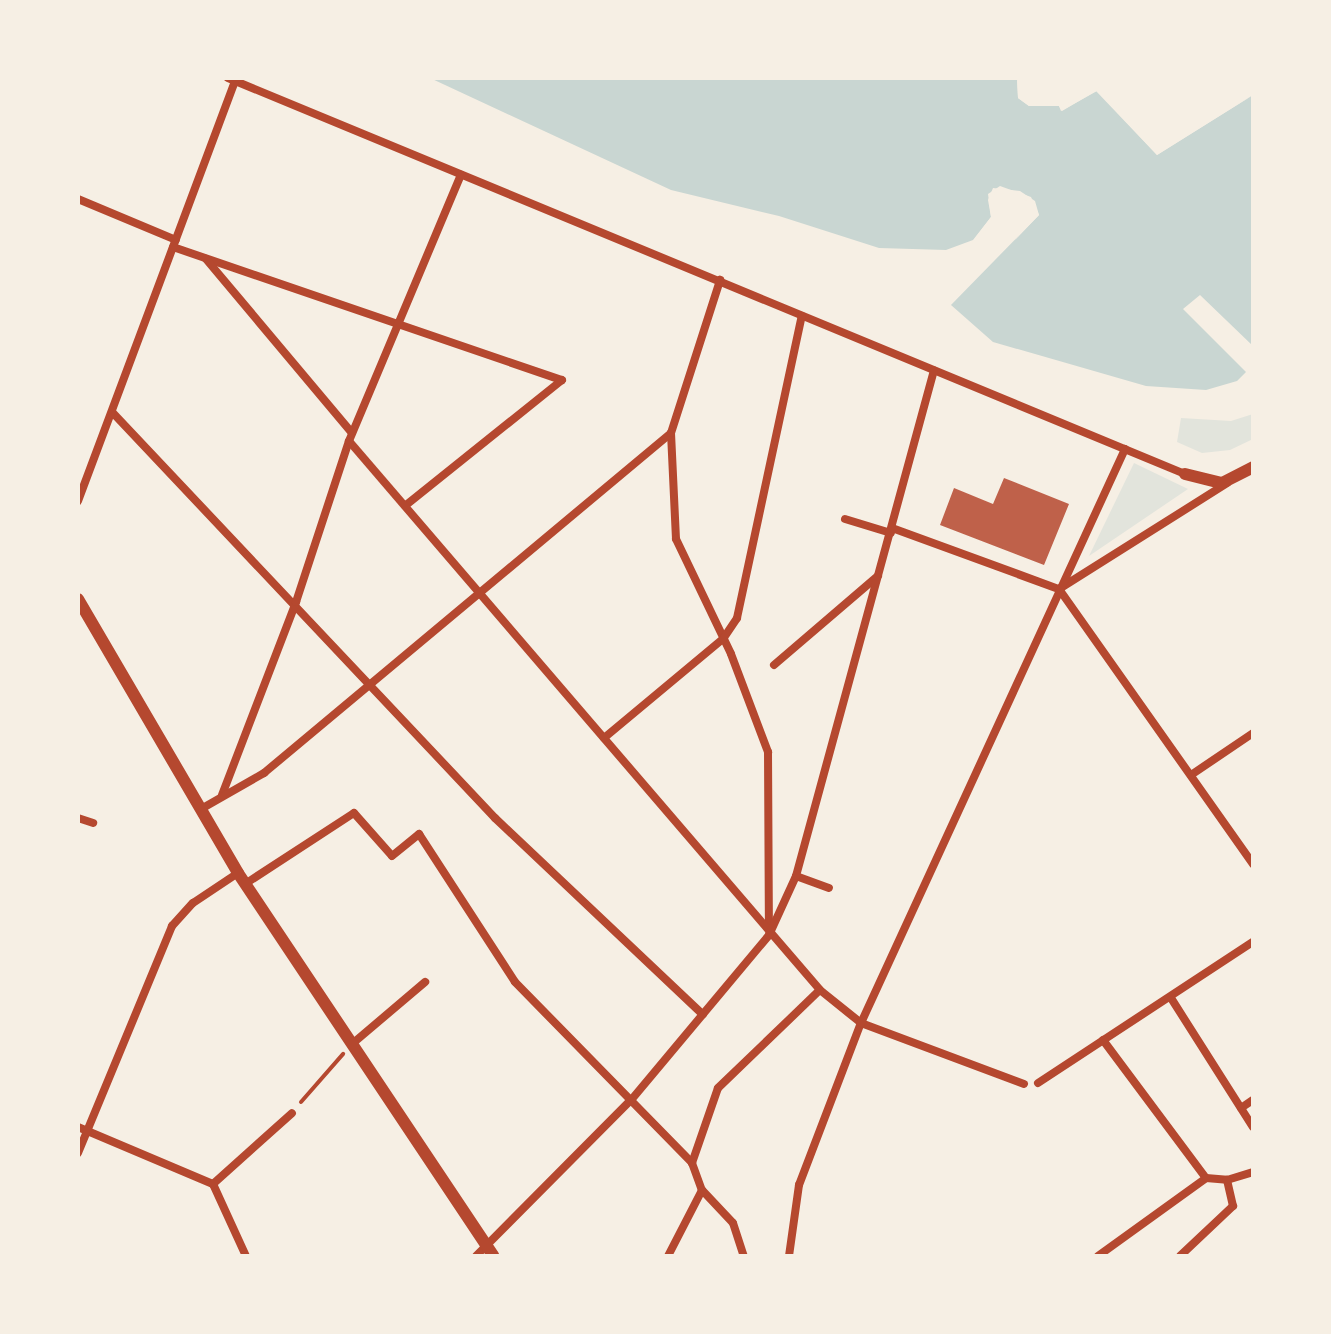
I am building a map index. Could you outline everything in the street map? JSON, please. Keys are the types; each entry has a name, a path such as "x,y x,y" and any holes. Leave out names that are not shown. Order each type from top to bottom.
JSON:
{"street":[{"path":"78,501 175,243 231,80 1185,474 1211,483 1231,481"},
{"path":"222,796 296,602 351,437 461,175"},
{"path":"78,199 205,258 560,377 560,384 406,505"},
{"path":"205,258 406,505 769,935 820,990 861,1023 1024,1084"},
{"path":"720,280 671,433 676,539 723,639 768,752 769,935"},
{"path":"604,738 723,639 737,618 802,316"},
{"path":"476,1256 491,1252 632,1099 769,935 796,876 934,370"},
{"path":"113,413 296,602 495,818 703,1015"},
{"path":"201,809 264,773 369,680 671,433"},
{"path":"789,1256 799,1185 861,1023 1125,449"},
{"path":"1059,589 1253,467"},
{"path":"845,519 891,530 1059,589 1253,864"},
{"path":"774,665 879,575"},
{"path":"78,599 241,878 491,1252"},
{"path":"1191,775 1253,733"},
{"path":"78,1153 83,1128 172,926 193,903 354,813 392,856 419,834 515,982 692,1163 702,1190 733,1223 741,1254"},
{"path":"78,818 93,823"},
{"path":"796,876 829,888"},
{"path":"1038,1083 1253,942"},
{"path":"352,1044 425,982"},
{"path":"692,1163 718,1088 820,990"},
{"path":"1171,998 1253,1127"},
{"path":"1103,1040 1206,1178"},
{"path":"1241,1108 1253,1100"},
{"path":"213,1184 292,1113"},
{"path":"83,1128 213,1184 246,1256"},
{"path":"1098,1256 1206,1178 1227,1180 1253,1172"},
{"path":"1180,1256 1233,1206 1227,1180"},
{"path":"668,1256 702,1190"}],"path":[{"path":"292,1113 352,1044"}],"shaded area":[{"path":"430,78 1017,78 1018,98 1029,106 1059,106 1062,111 1096,91 1157,155 1253,95 1253,346 1200,295 1183,309 1246,372 1237,381 1206,390 1146,386 993,342 951,305 1039,215 1035,201 1020,191 993,188 988,200 991,217 973,240 946,250 879,248 779,216 671,190"},
{"path":"1253,414 1253,439 1230,450 1202,453 1177,442 1181,418 1231,421"},
{"path":"1134,463 1188,489 1089,556"}],"pier":[{"path":"1017,78 1022,96 1030,103 1063,105 1098,87 1158,150 1253,95 1157,155 1097,91 1061,111 1059,106 1029,106 1018,98"},
{"path":"1000,186 1031,197 1039,215 1015,240 1035,213 1034,206 1018,195 995,192 991,226 969,246 991,217 988,194"}],"building":[{"path":"1004,478 1069,504 1044,565 940,525 954,488 993,504"}]}
